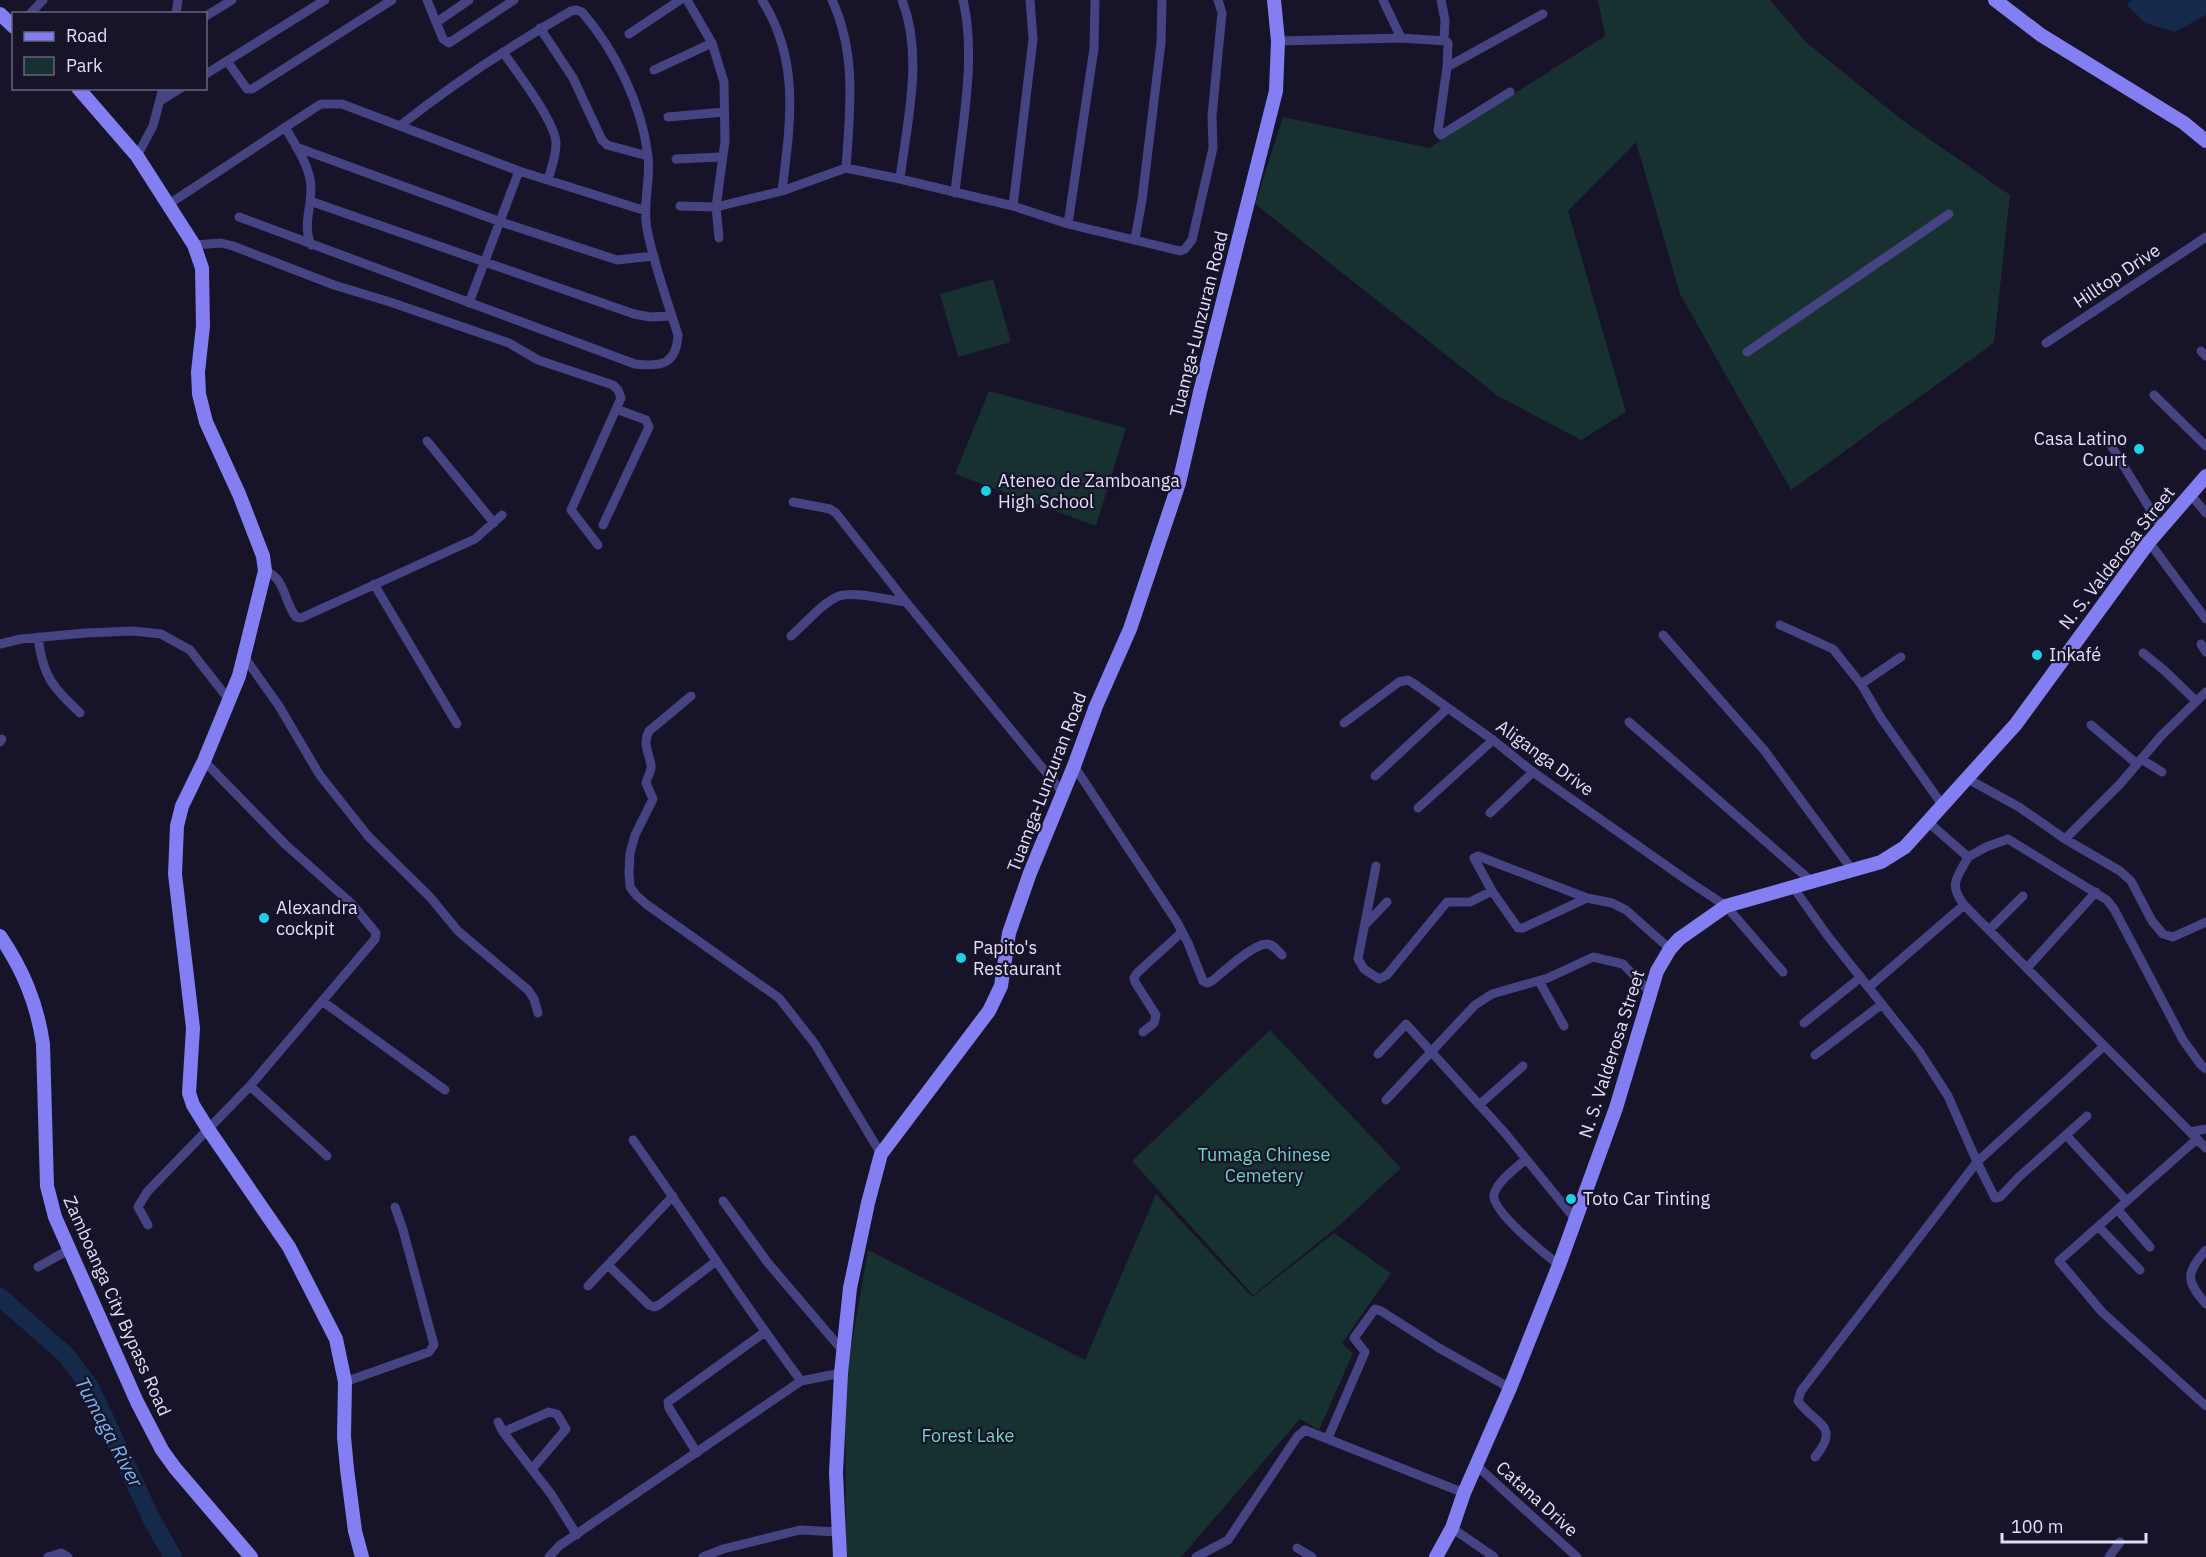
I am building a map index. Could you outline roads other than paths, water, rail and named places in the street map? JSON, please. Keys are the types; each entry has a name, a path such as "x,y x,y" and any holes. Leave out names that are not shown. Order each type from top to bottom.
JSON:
{"street":[{"path":"32,12 43,0"},
{"path":"207,15 232,0"},
{"path":"207,73 325,0"},
{"path":"427,0 443,39 449,43 514,0"},
{"path":"437,22 469,0"},
{"path":"629,34 680,0"},
{"path":"687,0 712,43 724,82 725,141 716,207 719,238"},
{"path":"762,0 777,31 786,62 791,99 782,192"},
{"path":"832,0 848,45 851,99 846,168"},
{"path":"900,179 913,64 911,34 902,0"},
{"path":"955,193 969,59 968,21 963,0"},
{"path":"1013,206 1033,39 1030,0"},
{"path":"1068,224 1094,48 1095,0"},
{"path":"1135,239 1142,200 1161,43 1162,0"},
{"path":"680,206 716,207 782,192 846,168 1013,206 1068,224 1180,250 1185,249 1192,240 1213,147 1212,116 1222,13 1218,0"},
{"name":"Tuamga-Lunzuran Road","path":"840,1557 836,1473 843,1351 850,1288 881,1154 989,1011 1001,986 1009,933 1030,873 1096,706 1130,629 1179,483 1276,91 1278,41 1274,0"},
{"path":"1383,0 1401,38"},
{"path":"1441,0 1445,20 1444,40"},
{"path":"1995,0 2042,35 2184,123 2206,141"},
{"path":"227,61 243,86 252,89 386,2"},
{"path":"239,217 635,364 653,366 670,359 676,350 678,335 647,229 648,156 632,91 582,12 574,10 540,28 429,103 401,125"},
{"path":"0,14 12,25"},
{"path":"1447,67 1543,14"},
{"path":"540,28 573,78 602,140 607,145 648,156"},
{"path":"1278,41 1401,38 1444,40 1448,44 1447,67 1439,135 1443,135 1510,92"},
{"path":"654,70 712,43"},
{"path":"503,52 544,114 555,135 556,152 548,180"},
{"path":"80,90 137,156 194,245 202,268 203,326 198,372 199,394 206,422 239,494 263,556 265,571 245,658 230,701 182,806 177,826 175,874 193,1028 189,1093 193,1105 208,1129 273,1221 304,1273 336,1339 345,1382 344,1428 347,1469 355,1532 362,1557"},
{"path":"137,156 153,126 163,90"},
{"path":"160,101 178,90"},
{"path":"168,204 321,104 329,103 342,104 519,171 646,211"},
{"path":"668,117 724,112"},
{"path":"285,127 311,180 306,228 311,244"},
{"path":"296,147 501,222 617,260 654,256"},
{"path":"676,159 722,157"},
{"path":"469,303 519,171"},
{"path":"310,201 634,314 650,317 672,316"},
{"path":"1747,352 1948,214"},
{"name":"Hilltop Drive","path":"2046,343 2206,237"},
{"path":"194,245 208,242 227,244 334,285 509,343 538,360 614,385 621,398 571,510 598,545"},
{"path":"2154,395 2206,446"},
{"path":"603,525 649,427 646,420 616,409"},
{"path":"2106,438 2161,527"},
{"path":"427,441 494,523"},
{"name":"N. S. Valderosa Street","path":"1436,1557 1452,1528 1464,1493 1510,1388 1559,1265 1616,1107 1657,971 1670,949 1679,939 1726,906 1881,862 1905,847 2016,724 2149,542 2206,476"},
{"path":"2190,494 2206,513"},
{"path":"793,502 830,509 836,513 1063,793"},
{"path":"265,571 273,573 278,578 287,602 298,617 475,539 502,515"},
{"path":"2149,542 2206,619"},
{"path":"374,584 457,724"},
{"path":"791,636 828,602 838,596 849,594 906,602"},
{"path":"1780,625 1833,649 1861,684 1881,718 1943,806"},
{"path":"0,644 38,637 121,632 161,634 190,650 230,701"},
{"path":"1663,634 1764,750 1853,871"},
{"path":"38,637 41,663 49,678 55,688 80,713"},
{"path":"2143,653 2196,701"},
{"path":"1861,684 1901,657"},
{"path":"245,658 279,706 319,774 368,836 430,897 458,931 528,990 534,999 538,1013"},
{"name":"Aliganga Drive","path":"1344,723 1402,681 1413,682 1533,772 1726,906 1783,972"},
{"path":"2065,839 2206,692"},
{"path":"691,696 646,736 646,750 652,766 646,783 653,799 635,835 630,853 630,887 646,904 779,998 815,1044 881,1154"},
{"path":"1375,776 1448,708"},
{"path":"1629,722 1811,881"},
{"path":"2091,725 2139,761 2162,772"},
{"path":"1418,808 1493,740"},
{"path":"148,1225 139,1212 140,1203 250,1086 375,939 376,933 351,903 286,845 204,760"},
{"path":"1074,766 1182,932 1200,975 1207,983 1264,944 1274,946 1282,954"},
{"path":"1490,813 1533,772"},
{"path":"1968,779 2019,807 2065,839 2127,877 2136,889 2152,921 2163,934 2173,937 2206,922"},
{"path":"1928,822 1968,857"},
{"path":"2206,1068 2200,1065 2183,1040 2114,909 2096,892 2008,839 1968,857 1954,885 1956,894 1964,905 2206,1148"},
{"path":"1587,898 1523,928 1518,928 1492,891 1474,861 1475,857 1587,898 1612,903 1626,910 1670,949"},
{"path":"1376,866 1358,959 1364,969 1379,979 1387,975 1448,903 1470,902 1492,891"},
{"path":"1793,887 1827,935 1919,1051 1948,1096 1995,1198 1998,1199 2087,1116"},
{"path":"2027,968 2096,892"},
{"path":"1989,930 2023,896"},
{"path":"1366,924 1387,902"},
{"path":"1869,987 1964,905"},
{"path":"1143,1032 1154,1023 1156,1015 1134,978 1182,932"},
{"name":"Zamboanga City Bypass Road","path":"0,936 25,978 40,1022 43,1044 48,1186 55,1217 137,1402 162,1450 174,1468 251,1557"},
{"path":"1386,1100 1482,999 1492,994 1539,981 1593,957 1623,964 1650,992"},
{"path":"1804,1023 1861,977"},
{"path":"1539,981 1564,1026"},
{"path":"322,1001 446,1090"},
{"path":"1815,1055 1882,1004"},
{"path":"1378,1054 1406,1024 1479,1104 1575,1219"},
{"path":"1815,1456 1825,1445 1826,1433 1822,1425 1798,1401 1801,1391 1977,1162 2104,1046"},
{"path":"1479,1104 1523,1066"},
{"path":"250,1086 327,1156"},
{"path":"2206,1129 2193,1136 2127,1202 2059,1261 2102,1312 2206,1406"},
{"path":"2066,1135 2127,1202"},
{"path":"633,1140 673,1196 715,1262 801,1381"},
{"path":"1526,1159 1500,1185 1494,1194 1495,1201 1515,1227 1536,1248 1559,1265"},
{"path":"588,1286 673,1196"},
{"path":"723,1200 768,1263 843,1351"},
{"path":"345,1382 429,1352 434,1345 395,1207"},
{"path":"2118,1210 2150,1247"},
{"path":"2099,1227 2140,1270"},
{"path":"38,1267 70,1249"},
{"path":"2206,1250 2193,1264 2189,1276 2190,1283 2206,1304"},
{"path":"608,1265 649,1305 654,1307 715,1262"},
{"path":"1329,1438 1365,1352 1354,1338 1375,1309 1510,1388"},
{"path":"697,1453 669,1408 668,1402 765,1332"},
{"path":"549,1557 559,1546 801,1381 841,1373"},
{"path":"503,1432 549,1412 554,1411 557,1414 566,1429 532,1469"},
{"path":"498,1422 503,1432 551,1494 577,1535"},
{"path":"1196,1557 1228,1540 1301,1431 1308,1430 1422,1478 1464,1493"},
{"name":"Catana Drive","path":"1476,1465 1577,1557"},
{"path":"1452,1528 1494,1557"},
{"path":"703,1557 723,1549 789,1532 808,1529 839,1532"},
{"path":"2109,1557 2120,1542"},
{"path":"1297,1548 1312,1557"},
{"path":"52,1555 64,1554 68,1557"}],"water":[{"path":"2131,0 2206,0 2206,15 2175,32 2145,23 2127,5"}],"waterway":[{"name":"Tumaga River","path":"0,1297 66,1355 90,1387 152,1520 173,1557"}],"place":[{"name":"Casa Latino Court","path":"2139,449"},
{"name":"Ateneo de Zamboanga High School","path":"986,491"},
{"name":"Inkafé","path":"2037,655"},
{"name":"Alexandra cockpit","path":"264,918"},
{"name":"Papito's Restaurant","path":"961,958"},
{"name":"Toto Car Tinting","path":"1571,1199"}],"park label":[{"name":"Tumaga Chinese Cemetery","path":"1264,1165"},
{"name":"Forest Lake","path":"968,1436"}]}
